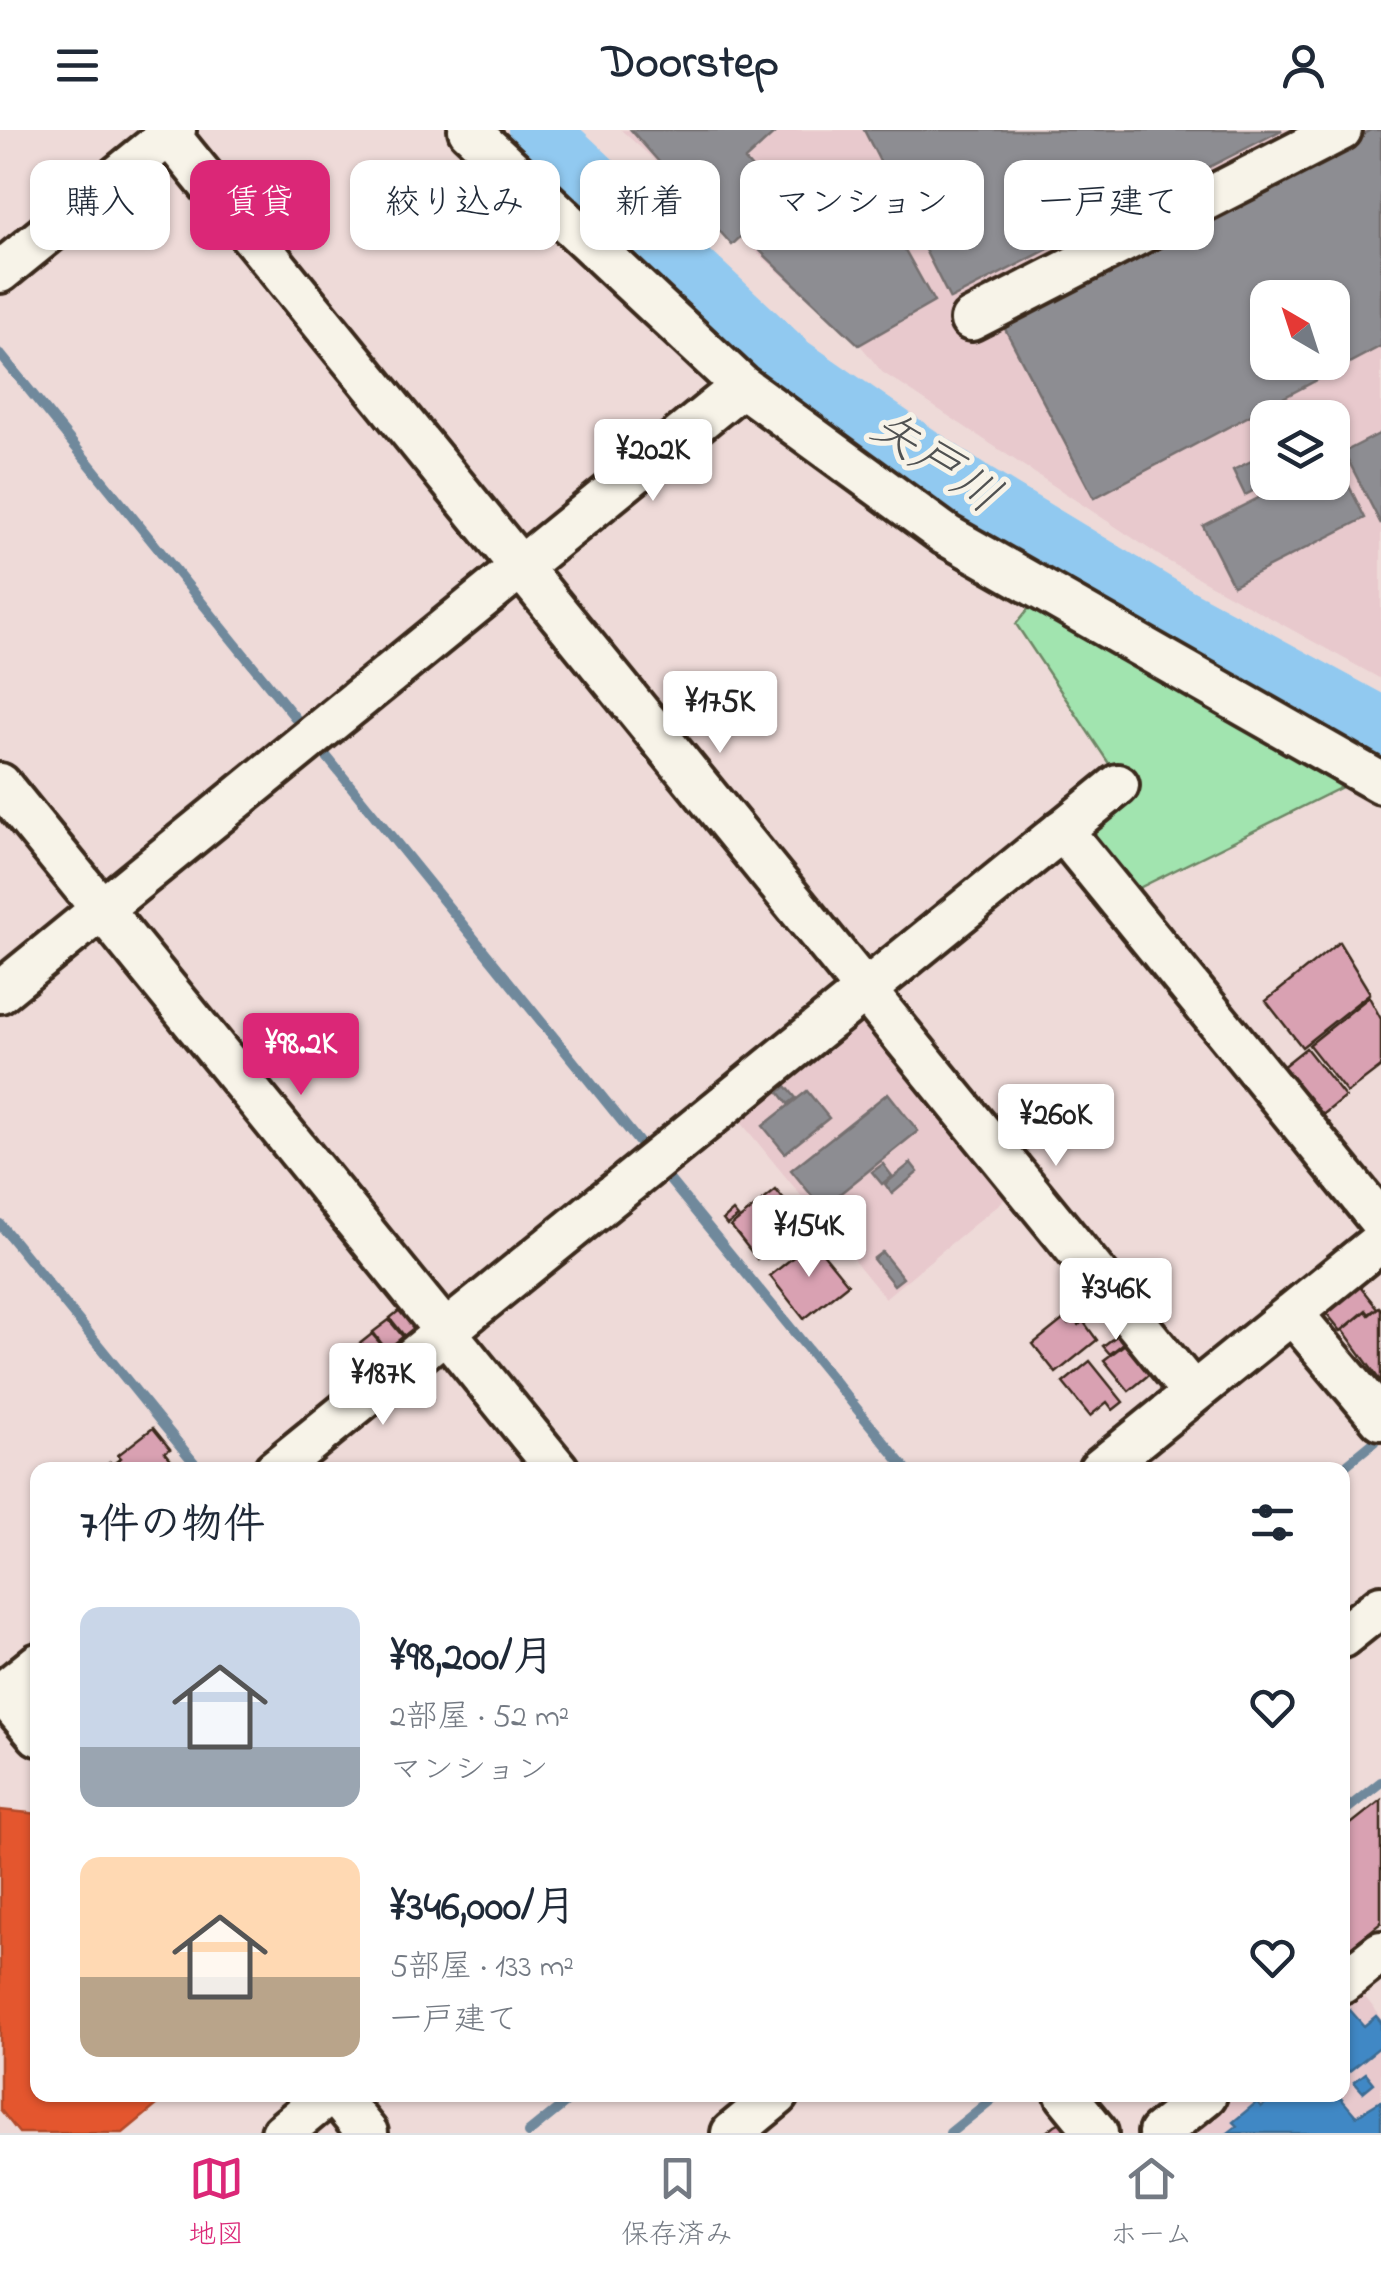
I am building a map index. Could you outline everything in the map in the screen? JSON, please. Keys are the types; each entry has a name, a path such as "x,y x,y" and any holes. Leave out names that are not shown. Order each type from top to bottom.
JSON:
{"street":[{"path":"469,130 742,386 946,535 1381,782"},
{"path":"972,320 1341,130"},
{"path":"0,272 170,132 1193,1393"},
{"path":"0,992 742,386"},
{"path":"0,784 552,1462"},
{"path":"286,1462 1118,785"},
{"path":"1062,830 1381,1222"},
{"path":"1109,1462 1381,1241"},
{"path":"1292,1313 1381,1419"},
{"path":"1350,1631 1381,1606"},
{"path":"13,1716 30,1681"},
{"path":"1350,1977 1381,1952"},
{"path":"282,2133 320,2102"},
{"path":"342,2102 367,2133"},
{"path":"732,2133 770,2102"},
{"path":"1072,2102 1097,2133"},
{"path":"1159,2133 1197,2102"}],"shaded area":[{"path":"621,130 1381,130 1381,679 1166,560 882,372 861,346 754,250 984,250 984,160 740,160 740,237 720,219 720,160 654,160"},
{"path":"860,1007 1016,1190 885,1298 731,1110"},
{"path":"1361,1992 1381,2017 1381,2133 1191,2133 1229,2102 1350,2102 1350,2002"}],"green space":[{"path":"1038,597 1358,779 1125,895 1074,833 1113,777 1110,765 1016,624"}],"building: 商業":[{"path":"0,1810 30,1813 30,2102 161,2102 123,2133 19,2133 0,2109"}],"building: 教育":[{"path":"1350,2010 1364,2026 1376,2016 1381,2022 1381,2046 1350,2071"},
{"path":"1366,2073 1374,2083 1363,2092 1354,2082"},
{"path":"1381,2101 1381,2133 1228,2133 1237,2126 1233,2122 1257,2102 1261,2107 1268,2102 1344,2102 1356,2116"}],"building: 工業":[{"path":"631,130 778,130 745,160 740,160 740,237 732,245 720,231 720,160 657,160"},
{"path":"864,130 1282,130 1214,165 1214,160 1004,160 1004,250 1046,250 950,299 925,250 984,250 984,160 879,160"},
{"path":"1371,130 1381,130 1381,346 1350,362 1350,280 1250,280 1250,380 1317,380 1279,400 1250,400 1250,415 1094,498 1003,325 1145,250 1214,250 1214,213"},
{"path":"759,250 905,250 934,302 859,345"},
{"path":"1381,433 1381,524 1350,464 1350,449"},
{"path":"1250,462 1250,492 1245,495 1233,470"},
{"path":"1350,488 1365,518 1233,585 1203,526 1254,500 1350,500"},
{"path":"786,1086 796,1098 788,1104 779,1092"},
{"path":"807,1091 829,1118 785,1153 763,1126"},
{"path":"888,1093 918,1131 822,1208 791,1170"},
{"path":"911,1163 918,1172 892,1194 885,1184"},
{"path":"883,1164 892,1176 882,1184 872,1172"},
{"path":"882,1252 903,1278 894,1285 873,1259"}],"building: その他":[{"path":"1339,942 1370,993 1302,1047 1266,1001"},
{"path":"1369,997 1381,1019 1381,1067 1347,1093 1309,1045"},
{"path":"1306,1048 1345,1097 1315,1121 1276,1072"},
{"path":"776,1190 802,1222 757,1259 731,1226"},
{"path":"733,1211 738,1217 727,1225 723,1220"},
{"path":"813,1241 848,1284 804,1319 770,1276"},
{"path":"1357,1283 1377,1308 1369,1314 1366,1310 1341,1331 1324,1310"},
{"path":"1379,1307 1381,1382 1343,1330 1366,1311 1369,1315"},
{"path":"401,1309 417,1329 406,1338 390,1318"},
{"path":"1064,1319 1068,1324 1074,1319 1079,1325 1083,1321 1097,1340 1056,1373 1033,1344"},
{"path":"389,1320 404,1338 387,1351 373,1332"},
{"path":"1123,1331 1129,1339 1110,1354 1103,1346"},
{"path":"372,1334 386,1350 361,1370 348,1353"},
{"path":"1133,1338 1157,1368 1129,1391 1104,1360"},
{"path":"1090,1361 1123,1402 1113,1410 1107,1402 1090,1416 1063,1383"},
{"path":"153,1428 170,1449 165,1452 173,1462 116,1462 121,1458 118,1455"},
{"path":"1381,1800 1381,1923 1350,1948 1350,1825"},
{"path":"1065,2120 1075,2133 1045,2133 1055,2125"}],"waterway":[{"name":"矢戸川","path":"538,130 790,366 967,489 1177,616 1381,727"},
{"path":"0,354 302,726"},
{"path":"319,747 646,1151"},
{"path":"663,1172 900,1462"},
{"path":"0,1224 193,1462"},
{"path":"1350,1462 1374,1442"},
{"path":"1350,1807 1381,1782"},
{"path":"528,2133 566,2102"},
{"path":"950,2133 988,2102"}]}
